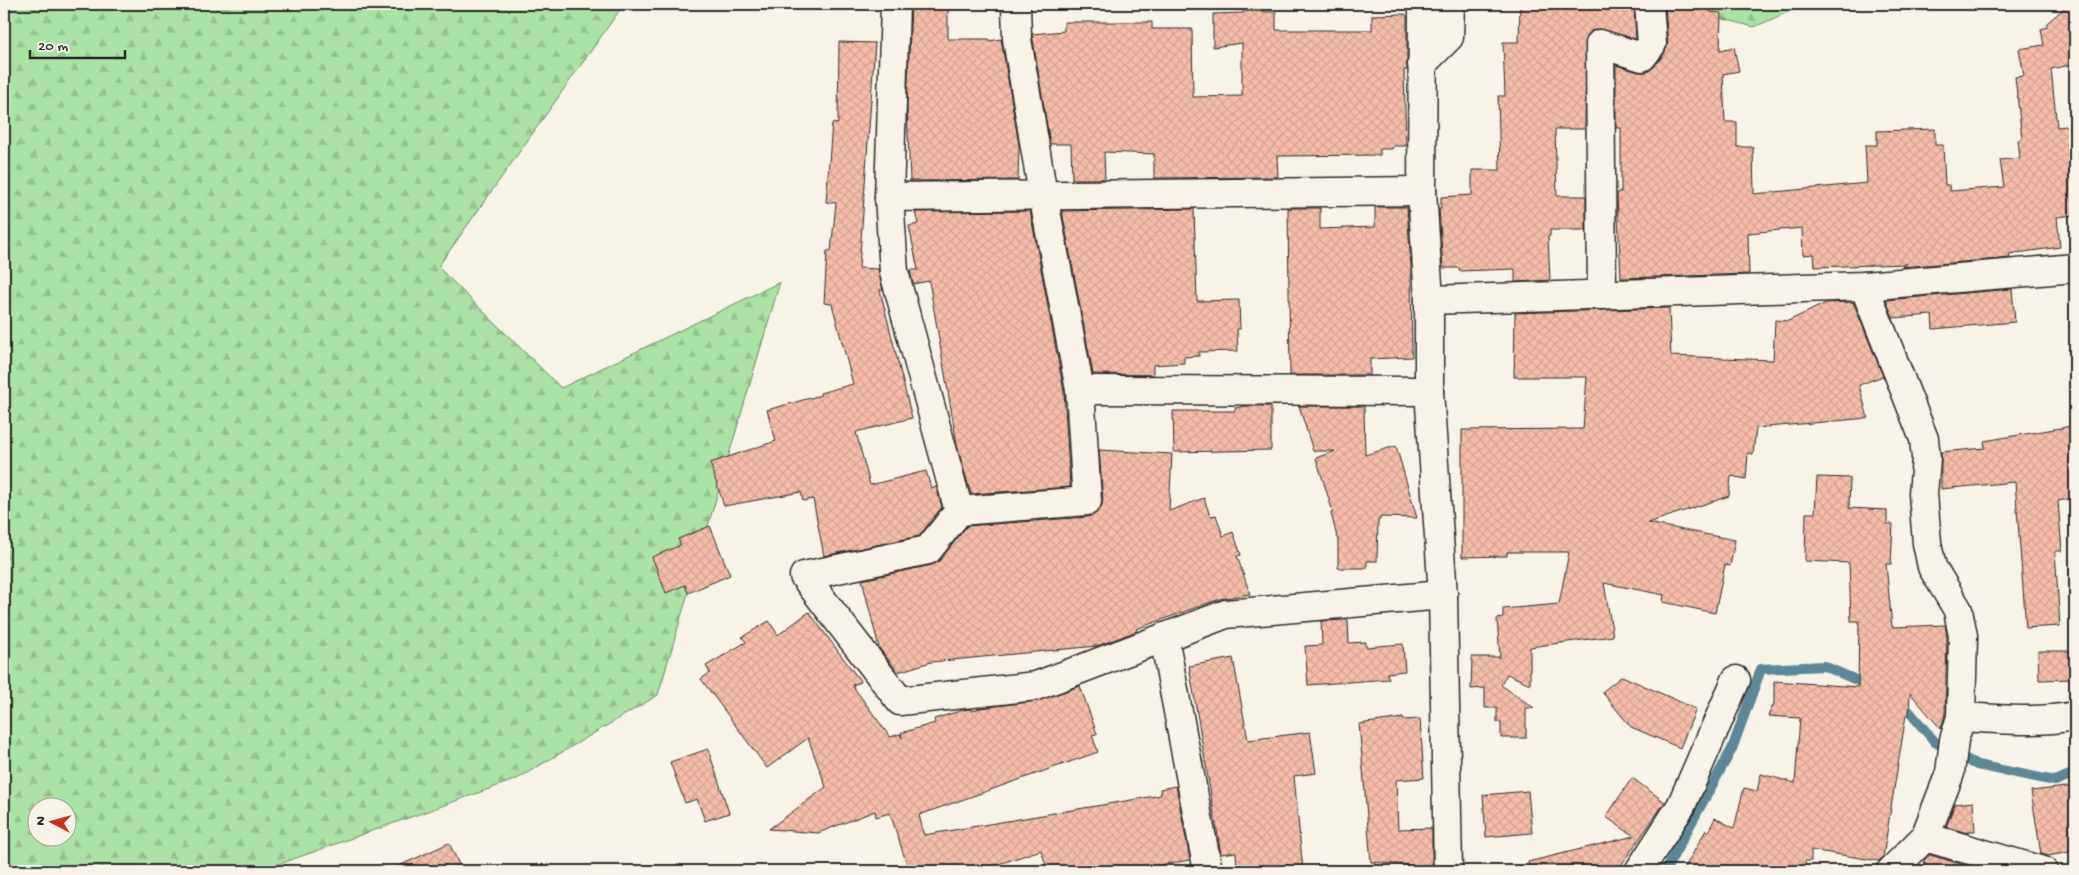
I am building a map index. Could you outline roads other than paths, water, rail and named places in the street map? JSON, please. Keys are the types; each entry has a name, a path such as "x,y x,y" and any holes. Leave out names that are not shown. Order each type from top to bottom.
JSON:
{"street":[{"path":"896,4 888,197 894,272 958,511"},
{"path":"1016,4 1017,39 1043,195 1080,390 1087,501 958,511 928,550 804,576 900,701 1036,686 1226,614 1442,595"},
{"path":"1423,4 1422,191 1429,300 1430,391 1442,595 1448,871"},
{"path":"1422,64 1449,37 1450,4"},
{"path":"1602,295 1600,44 1642,57 1652,44 1649,4"},
{"path":"888,197 1422,191"},
{"path":"1429,300 1864,286 2075,268"},
{"path":"1864,286 1924,439 1926,458 1923,494 1927,543 1932,567 1958,610 1964,636 1957,728 1950,773 1925,837 1891,871"},
{"path":"1080,390 1430,391"},
{"path":"1164,637 1208,871"},
{"path":"1639,871 1681,806 1736,680"},
{"path":"1957,728 2075,716"},
{"path":"1925,837 2043,871"}],"waterway":[{"path":"1665,871 1732,749 1761,669 1824,666 1870,686"},
{"path":"1900,704 1907,709 1935,742 1977,765 2055,781 2075,773"}]}
